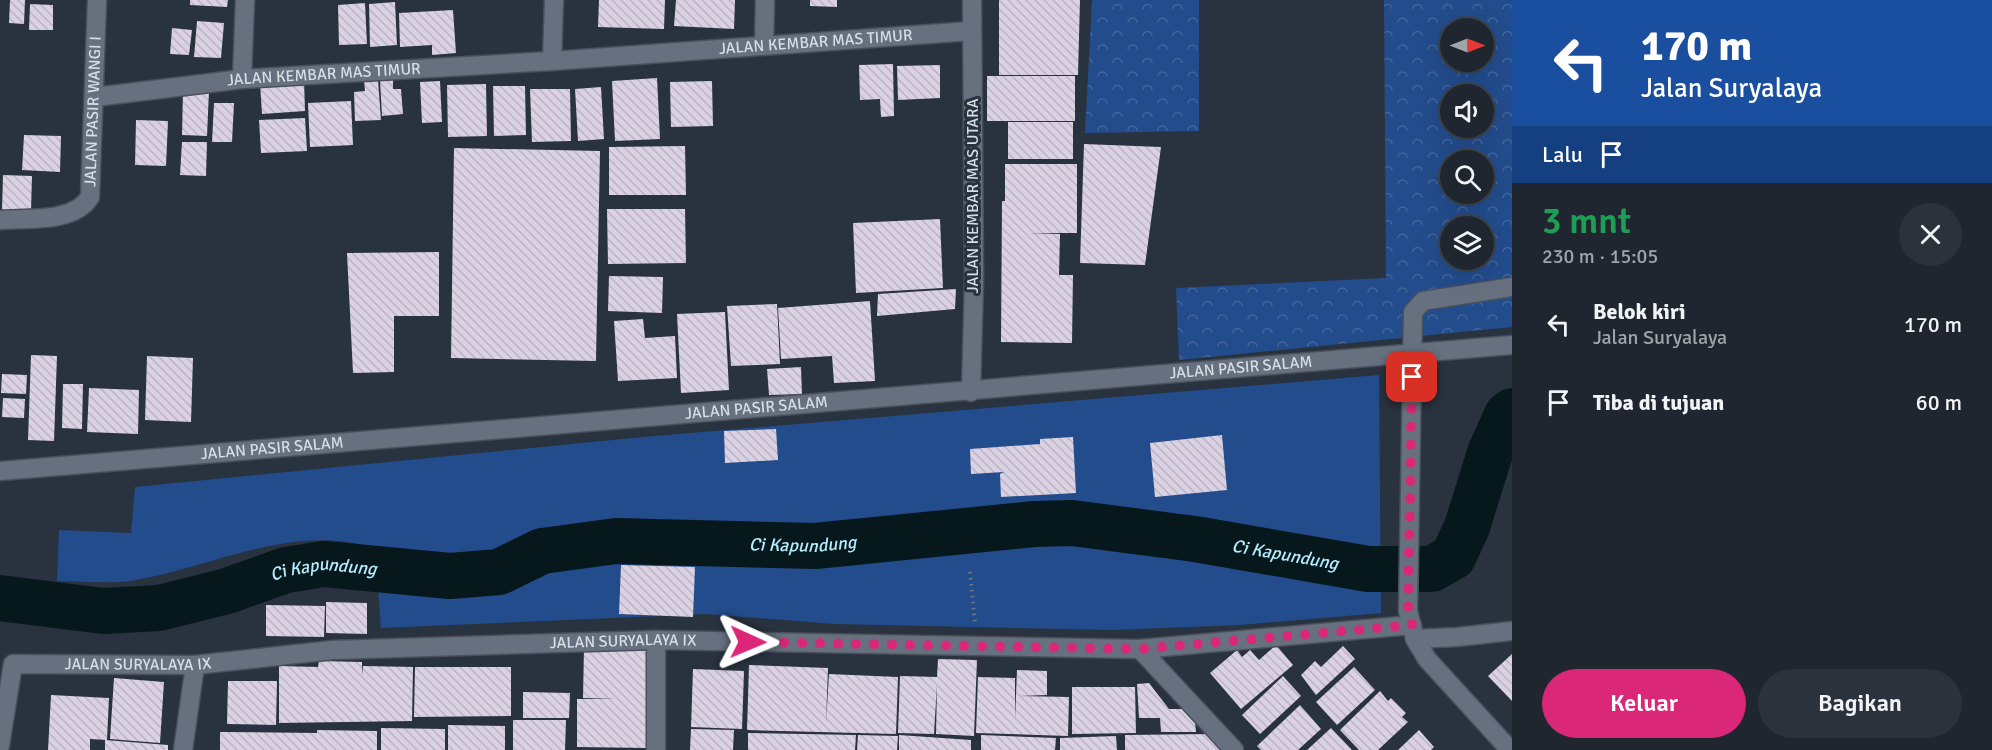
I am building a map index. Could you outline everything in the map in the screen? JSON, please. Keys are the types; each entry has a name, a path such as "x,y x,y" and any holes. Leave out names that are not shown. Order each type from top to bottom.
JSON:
{"street":[{"name":"JALAN PASIR WANGI I","path":"0,220 68,215 84,207 90,197 97,0"},
{"path":"242,79 245,0"},
{"path":"552,61 554,0"},
{"path":"765,0 765,45"},
{"name":"JALAN KEMBAR MAS UTARA","path":"971,392 974,280 972,0"},
{"name":"JALAN KEMBAR MAS TIMUR","path":"95,97 242,79 552,61 971,31"},
{"path":"1510,750 1428,658 1412,625 1409,496 1413,312 1417,304 1456,295 1512,287"},
{"name":"JALAN PASIR SALAM","path":"0,471 971,392 1512,345"},
{"name":"JALAN SURYALAYA IX","path":"0,745 13,664 195,665 333,650 656,640 1140,649 1412,625 1457,637 1512,631"},
{"path":"656,640 656,750"},
{"path":"1140,649 1234,750"},
{"path":"183,750 195,665"}],"path":[{"path":"970,572 972,606 979,646"}],"green space":[{"path":"1092,0 1199,0 1199,131 1085,133"},
{"path":"1384,0 1512,0 1512,327 1179,360 1176,288 1386,278"},
{"path":"1379,375 1381,613 1240,625 1113,630 835,624 706,614 381,628 375,548 343,541 312,540 252,550 161,575 130,581 57,581 59,530 131,533 135,487 643,437"}],"building":[{"path":"10,0 25,0 24,24 9,23"},
{"path":"190,0 228,0 227,7 190,5"},
{"path":"599,0 665,0 664,29 598,27"},
{"path":"676,0 735,0 734,29 674,26"},
{"path":"810,0 837,0 837,7 810,6"},
{"path":"999,0 1080,0 1078,75 999,75"},
{"path":"395,2 397,45 370,47 369,4"},
{"path":"365,3 367,44 339,45 338,5"},
{"path":"30,4 53,5 53,30 29,30"},
{"path":"453,10 456,53 432,55 432,45 400,47 399,13"},
{"path":"197,21 224,23 221,58 194,57"},
{"path":"172,28 192,30 189,55 170,54"},
{"path":"893,64 894,116 881,117 880,99 860,100 859,65"},
{"path":"940,65 940,98 898,100 897,66"},
{"path":"987,76 1075,76 1075,121 987,121"},
{"path":"657,78 660,139 615,141 612,81"},
{"path":"393,79 393,89 401,89 403,114 382,116 380,80"},
{"path":"304,80 305,111 262,114 260,83"},
{"path":"378,80 381,120 355,121 354,92 365,91 364,81"},
{"path":"440,81 442,122 422,123 420,82"},
{"path":"712,81 713,126 671,127 670,82"},
{"path":"486,84 487,136 448,137 447,85"},
{"path":"493,86 525,86 526,135 494,136"},
{"path":"601,87 604,139 578,141 575,89"},
{"path":"530,89 570,89 571,141 532,142"},
{"path":"183,90 209,91 207,136 182,135"},
{"path":"351,101 353,145 310,147 308,103"},
{"path":"214,103 234,103 232,142 212,142"},
{"path":"305,118 307,151 261,153 259,120"},
{"path":"136,120 168,121 166,166 135,165"},
{"path":"1008,122 1073,122 1073,159 1008,159"},
{"path":"24,135 61,136 60,172 22,170"},
{"path":"182,142 207,142 206,176 180,175"},
{"path":"1084,144 1161,147 1145,265 1080,263"},
{"path":"685,146 686,195 609,195 609,147"},
{"path":"454,148 600,151 596,361 451,358"},
{"path":"1005,164 1077,164 1077,233 1029,233 1060,234 1059,275 1073,275 1072,343 1001,342 1002,201 1005,201"},
{"path":"3,175 32,176 31,211 2,210"},
{"path":"607,209 685,209 686,263 608,264"},
{"path":"940,219 943,288 856,293 853,223"},
{"path":"439,252 439,316 394,316 394,372 353,373 347,253"},
{"path":"609,276 663,277 662,313 608,311"},
{"path":"956,289 955,309 877,316 878,294"},
{"path":"870,301 875,381 834,383 832,356 781,359 778,308"},
{"path":"777,304 780,364 731,366 727,306"},
{"path":"725,312 729,390 681,393 677,314"},
{"path":"643,319 645,338 675,336 677,378 618,381 614,321"},
{"path":"31,355 57,356 54,441 28,440"},
{"path":"147,356 193,358 191,422 145,420"},
{"path":"801,367 802,394 769,395 767,369"},
{"path":"2,374 27,375 26,394 1,393"},
{"path":"63,384 83,384 82,429 62,428"},
{"path":"89,388 139,390 138,434 87,432"},
{"path":"3,398 25,399 24,418 2,417"},
{"path":"776,429 778,460 725,463 724,431"},
{"path":"1222,435 1227,490 1155,497 1150,443"},
{"path":"1073,437 1076,493 1001,497 1000,474 1004,472 971,474 970,449 1040,444 1040,439"},
{"path":"621,565 695,567 693,617 619,614"},
{"path":"326,602 367,603 367,634 326,633"},
{"path":"266,605 325,606 324,637 266,636"},
{"path":"1276,645 1293,665 1241,709 1210,673 1237,650 1242,657 1250,650 1259,660"},
{"path":"1343,646 1355,659 1316,695 1301,675 1315,661 1321,667"},
{"path":"584,647 650,648 647,748 577,747 577,699 616,699 583,698"},
{"path":"1512,654 1512,701 1488,676"},
{"path":"938,659 977,660 974,736 936,734 937,685 934,734 898,733 900,676 937,677"},
{"path":"319,661 362,662 362,675 363,666 413,667 412,721 279,723 279,666 318,667"},
{"path":"749,665 828,668 826,724 829,674 898,677 896,734 747,730"},
{"path":"415,667 511,667 511,716 414,717"},
{"path":"1354,667 1375,690 1337,725 1316,702"},
{"path":"693,669 744,671 742,729 691,727"},
{"path":"1017,670 1047,671 1047,695 1019,696 1069,697 1068,736 976,733 978,677 1015,678 1015,719"},
{"path":"1283,676 1301,696 1260,734 1242,715"},
{"path":"114,678 164,682 160,743 110,739"},
{"path":"228,681 277,681 276,725 227,724"},
{"path":"1149,683 1169,709 1194,709 1196,732 1161,732 1160,718 1139,718 1137,684"},
{"path":"1072,687 1135,687 1136,733 1072,734"},
{"path":"1380,691 1388,701 1391,698 1406,713 1402,717 1408,722 1378,750 1359,750 1340,730"},
{"path":"523,692 570,693 569,718 523,718"},
{"path":"51,695 109,698 107,740 90,739 90,750 48,750"},
{"path":"1300,705 1321,729 1298,750 1261,750 1257,746"},
{"path":"513,720 566,720 565,750 513,750"},
{"path":"448,725 505,726 505,750 448,750"},
{"path":"381,728 445,729 445,750 381,750"},
{"path":"1331,728 1352,750 1307,750"},
{"path":"691,729 734,730 733,750 690,750"},
{"path":"317,730 377,731 377,750 220,750 220,732 317,733"},
{"path":"1419,730 1434,747 1431,750 1398,750"},
{"path":"748,733 856,735 855,750 748,750"},
{"path":"1213,734 1224,750 1125,750 1125,735"},
{"path":"858,735 898,736 897,750 857,750"},
{"path":"899,735 971,740 971,750 899,750"},
{"path":"981,735 1056,738 1055,750 981,750"},
{"path":"1116,736 1117,750 1060,750 1060,738"},
{"path":"105,740 168,745 168,750 105,750"}],"waterway":[{"name":"Ci Kapundung","path":"0,598 103,611 159,608 227,591 286,570 324,564 450,576 499,572 542,551 616,541 815,546 1034,524 1072,523 1195,539 1368,569 1432,569 1453,557 1467,527 1490,453 1507,415 1512,411"}],"route":[{"path":"748,642 1140,649 1412,625 1408,610 1412,377"}]}
